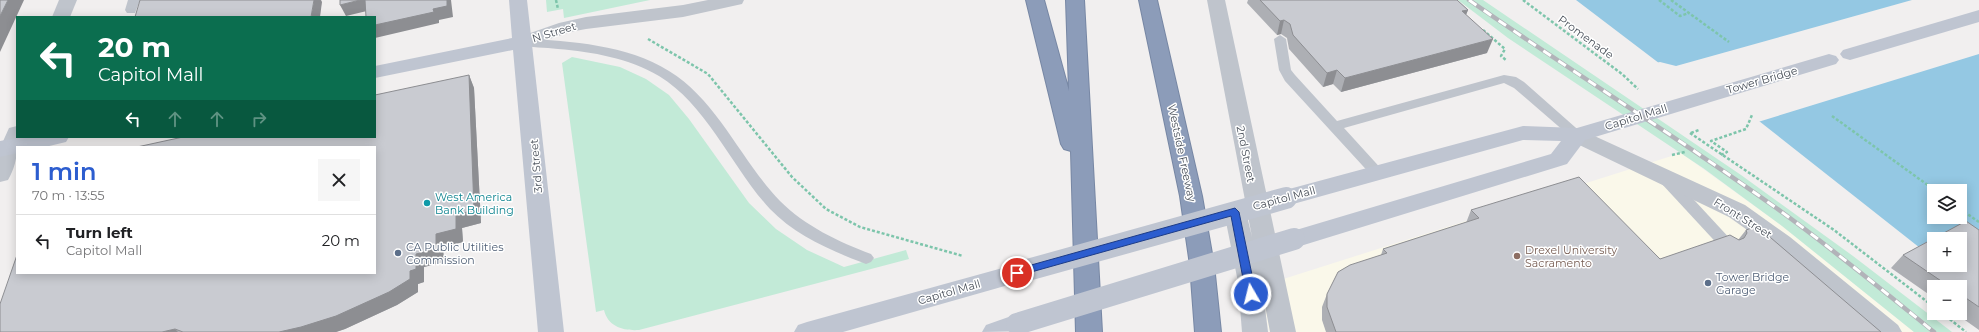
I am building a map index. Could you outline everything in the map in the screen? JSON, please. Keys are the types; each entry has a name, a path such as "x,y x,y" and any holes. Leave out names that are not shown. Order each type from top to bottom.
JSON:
{"highway":[{"path":"1035,0 1082,186"},
{"path":"1075,0 1089,332"},
{"name":"Westside Freeway","path":"1148,0 1191,196 1202,265 1208,332"}],"main road":[{"name":"3rd Street","path":"518,0 551,332"},
{"path":"1850,54 1979,16"},
{"name":"N Street","path":"376,72 523,42"},
{"name":"Tower Bridge","path":"1695,99 1828,60"},
{"name":"Capitol Mall","path":"807,332 1378,172 1523,133 1577,134 1695,99"},
{"path":"1006,328 1560,159 1577,134"},
{"path":"10,143 50,138"}],"street":[{"path":"61,16 68,0"},
{"name":"N Street","path":"523,42 586,23 683,11 735,0"},
{"name":"2nd Street","path":"1216,0 1283,332"},
{"name":"Front Street","path":"1577,134 1663,165 1749,219 1782,243 1889,332"},
{"path":"0,174 10,143"},
{"path":"1235,212 1250,282 1255,332"}],"lane":[{"path":"1280,39 1285,70 1334,126 1378,172"},
{"path":"523,42 603,50 633,58 663,72 676,81 694,98 776,206 787,216 815,235 866,258"},
{"path":"1334,126 1504,79 1511,80 1519,85 1577,134"},
{"path":"1663,165 1728,246"}],"path":[{"path":"556,0 558,12"},
{"name":"Promenade","path":"1523,0 1622,74 1638,89"},
{"path":"1659,0 1680,16 1690,13"},
{"path":"1671,0 1729,42"},
{"path":"1482,30 1505,49 1501,56 1509,63"},
{"path":"648,39 708,74 792,177 826,209 860,227 963,256"},
{"path":"1721,155 1727,152 1711,141 1746,129 1752,115"},
{"path":"1832,116 1927,185"},
{"path":"1699,130 1690,133 1705,145 1798,205 1858,247 1927,301"},
{"path":"1701,146 1705,145"},
{"path":"1663,165 1685,152"},
{"path":"1967,214 1979,222"},
{"path":"1951,320 1966,332"}],"shaded area":[{"path":"1681,153 1782,226 1914,332 1269,332 1261,286"}],"green space":[{"path":"546,0 650,0 564,18 563,9 547,12"},
{"path":"1458,0 1483,0 1741,175 1853,256 1927,313 1927,320 1936,320 1952,332 1914,332 1782,226 1703,168 1508,38"},
{"path":"572,57 620,67 646,79 669,95 689,119 749,203 776,229 807,250 844,267 906,250 909,259 639,330 628,330 617,327 609,320 604,310 596,312 562,63"}],"water":[{"path":"1576,0 1979,0 1979,294 1965,272 1967,272 1967,232 1927,232 1927,253 1759,121 1672,73"}],"pier":[{"path":"1912,0 1979,0 1979,54 1758,122 1671,75 1656,63 1660,62 1676,66"}],"building":[{"path":"0,0 8,0 0,16"},
{"path":"140,0 314,0 311,16 135,16"},
{"path":"340,0 360,0 340,5"},
{"path":"365,0 447,0 447,6 433,9 434,12 376,25 376,16 366,16"},
{"path":"1260,0 1457,0 1468,10 1462,11 1493,39 1345,78 1337,70 1327,73 1293,35 1290,24 1284,20 1280,21"},
{"name":"West America Bank Building","path":"469,75 474,210 456,215 456,229 436,234 436,249 416,254 416,269 410,271 410,279 389,292 336,316 279,332 183,332 175,329 162,332 0,332 0,304 16,258 16,274 376,274 376,146 142,146 178,138 376,138 376,95"},
{"path":"1579,177 1660,259 1730,235 1739,240 1744,238 1747,233 1746,230 1757,226 1881,332 1336,332 1327,307 1327,294 1338,272 1350,265 1387,253 1383,249 1479,218 1471,210"},
{"path":"1967,222 1979,230 1979,307 1967,299 1967,280 1940,280 1928,272 1967,272 1967,232 1946,232 1960,224 1967,224"},
{"path":"1927,242 1927,271 1903,255"}],"railway":[{"path":"1469,0 1772,205 1834,251 1934,332"}],"place":[{"name":"West America Bank Building","path":"427,203"},
{"name":"CA Public Utilities Commission","path":"398,253"},
{"name":"Drexel University Sacramento","path":"1517,256"},
{"name":"Tower Bridge Garage","path":"1708,283"}],"route":[{"path":"1017,273 1235,212 1250,282 1251,294"}]}
